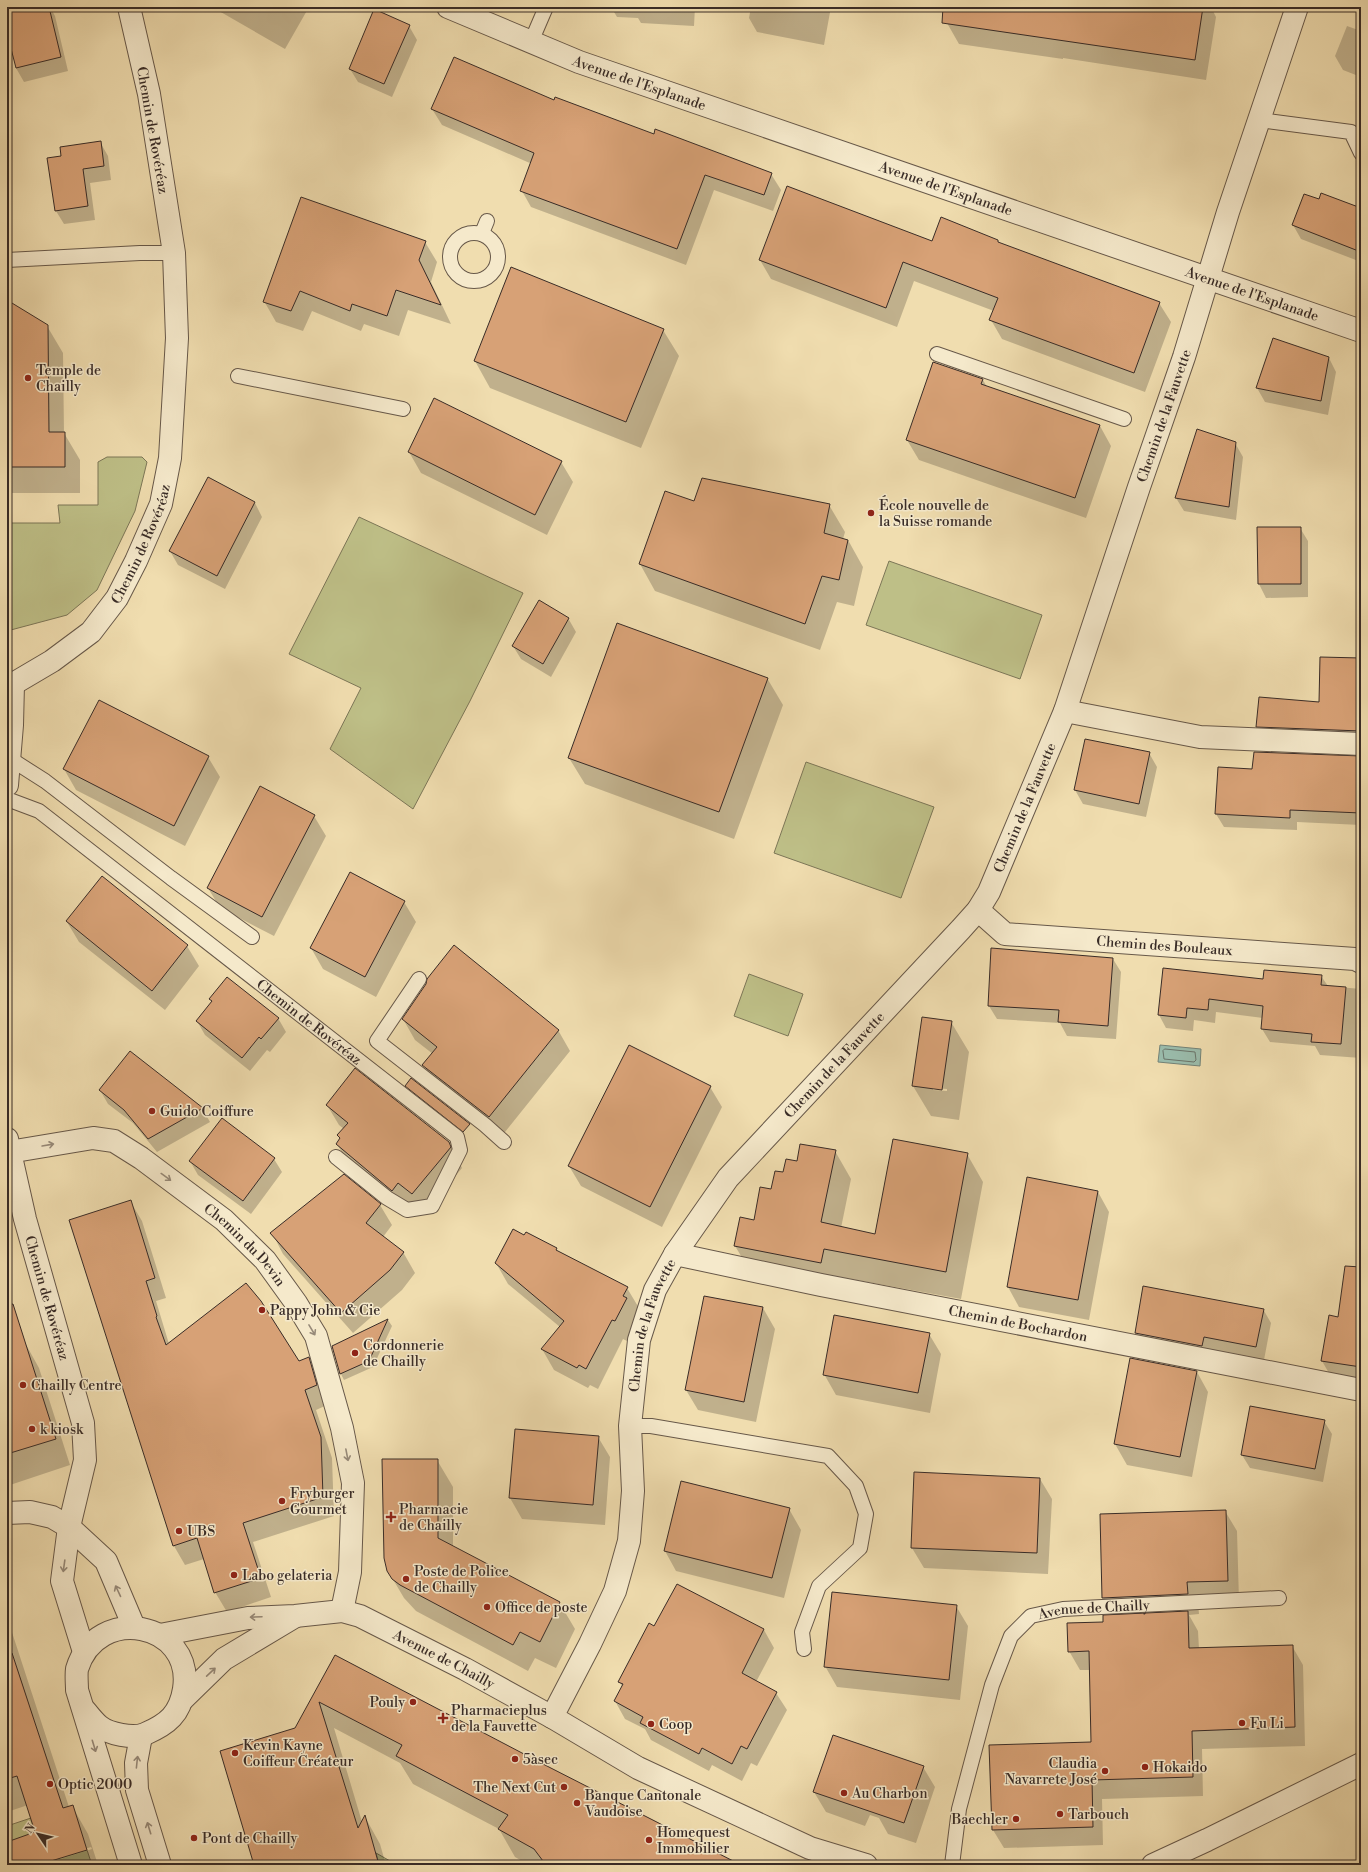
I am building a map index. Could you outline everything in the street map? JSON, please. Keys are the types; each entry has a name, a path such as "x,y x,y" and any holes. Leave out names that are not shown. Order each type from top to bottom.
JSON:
{"street":[{"name":"Chemin de Rovéréaz","path":"7,785 12,725 10,683 52,661 91,632 117,598 136,561 161,504 170,458 177,338 174,254 149,94 129,7"},
{"name":"Avenue de l'Esplanade","path":"448,7 579,62 1361,331"},
{"name":"Chemin de la Fauvette","path":"552,1717 590,1644 615,1591 629,1541 632,1491 630,1426 639,1340 655,1290 675,1254 728,1178 956,935 978,910 989,892 1065,711 1136,494 1184,357 1228,212 1297,7"},
{"path":"1065,711 1200,737 1361,744"},
{"name":"Chemin des Bouleaux","path":"978,910 1005,934 1339,958 1361,962"},
{"name":"Chemin du Devin","path":"8,1148 93,1138 114,1141 141,1158 224,1220 265,1260 296,1303 316,1336 342,1428 353,1483 350,1572 342,1611"},
{"name":"Chemin de Rovéréaz","path":"8,1148 25,1219 83,1423 85,1460 69,1527 62,1581 84,1652"},
{"name":"Chemin de Bochardon","path":"675,1254 821,1285 1361,1390"},
{"path":"7,1513 17,1511 37,1513 52,1517 69,1527 106,1561 115,1586 134,1627"},
{"name":"Avenue de Chailly","path":"160,1635 248,1618 295,1616 342,1611 360,1616 552,1717 638,1768 810,1848 866,1865"},
{"name":"Avenue de Chailly","path":"183,1699 224,1659 295,1616"},
{"path":"83,1708 100,1727 123,1736 141,1736 163,1726 176,1714 183,1699 186,1679 180,1658 171,1645 160,1635 134,1627 116,1628 98,1638 84,1652 77,1670 77,1690 131,1865"},
{"path":"141,1736 136,1764 137,1790 160,1865"},
{"path":"1153,1865 1361,1764"}],"lane":[{"path":"531,42 546,7"},
{"path":"1260,120 1351,132 1361,153"},
{"path":"7,260 140,253 174,254"},
{"path":"937,354 1124,419"},
{"path":"238,376 403,409"},
{"path":"9,758 45,781 171,878 252,937"},
{"name":"Chemin de Rovéréaz","path":"7,799 39,811 457,1138 460,1150 432,1206 407,1210 387,1198 336,1157"},
{"path":"419,980 377,1041 485,1125 504,1142"},
{"path":"630,1426 650,1426 828,1456 856,1486 866,1514 860,1548 819,1586 802,1632 804,1649"},
{"name":"Avenue de Chailly","path":"952,1865 959,1809 992,1685 1011,1636 1031,1616 1063,1609 1279,1598"}],"green space":[{"path":"107,457 142,457 147,462 135,511 97,590 67,615 7,631 7,523 60,523 58,505 98,505 98,462"},
{"path":"359,517 523,593 470,701 413,809 330,749 361,688 289,654"},
{"path":"889,561 1042,615 1020,679 866,625"},
{"path":"806,762 934,807 901,898 774,853"},
{"path":"749,974 803,994 788,1036 734,1016"},
{"path":"31,1818 87,1850 92,1865 7,1865 7,1826"},
{"path":"376,1853 397,1865 379,1865"}],"water":[{"path":"1160,1045 1201,1049 1200,1066 1158,1062"}],"building":[{"path":"24,7 49,7 61,57 16,68 7,33 7,11"},
{"path":"943,7 1203,7 1195,60 942,23"},
{"path":"374,9 410,25 384,84 349,69"},
{"path":"454,57 554,100 555,97 654,134 655,129 772,173 764,195 705,175 677,249 520,191 534,153 431,109"},
{"path":"101,141 104,166 83,169 88,206 55,211 47,158 61,156 60,147"},
{"path":"787,186 932,241 941,217 998,240 998,242 1160,302 1134,373 989,320 998,298 903,262 886,308 759,260"},
{"path":"1321,193 1361,208 1361,252 1292,225 1304,194 1319,199"},
{"path":"301,197 426,241 419,260 441,305 396,290 387,316 352,304 350,311 300,291 291,311 263,302"},
{"path":"511,267 664,329 626,422 474,361"},
{"name":"Temple de Chailly","path":"7,300 48,325 49,432 65,432 65,467 7,467"},
{"path":"1273,338 1329,357 1321,401 1256,388"},
{"path":"933,362 983,379 981,384 1100,425 1075,498 906,440"},
{"path":"434,398 562,461 535,515 408,452"},
{"path":"1197,429 1236,442 1229,507 1175,498"},
{"path":"208,477 255,502 217,576 169,551"},
{"path":"702,478 830,504 824,533 848,540 839,580 822,576 805,624 639,564 665,491 694,501"},
{"path":"1257,527 1301,527 1301,584 1258,584"},
{"path":"539,600 569,618 543,664 512,646"},
{"path":"617,623 768,678 719,812 568,758"},
{"path":"1320,657 1361,658 1361,731 1256,727 1259,697 1319,702"},
{"path":"99,700 209,756 174,826 63,769"},
{"path":"1085,739 1150,752 1139,804 1074,790"},
{"path":"1254,752 1361,756 1361,813 1290,810 1290,818 1215,814 1218,767 1252,769"},
{"path":"260,786 315,815 262,917 207,888"},
{"path":"350,872 405,901 365,977 310,948"},
{"path":"102,876 188,945 152,991 66,921"},
{"path":"454,945 559,1030 489,1117 422,1065 437,1047 402,1019 426,984 427,979"},
{"path":"991,948 1113,958 1108,1026 1058,1022 1059,1010 988,1006"},
{"path":"1163,968 1263,979 1264,970 1322,975 1321,985 1346,987 1341,1044 1311,1042 1312,1034 1261,1029 1263,1006 1209,999 1208,1010 1187,1008 1186,1018 1158,1015"},
{"path":"227,977 279,1018 261,1039 259,1037 242,1058 196,1021 212,1001 209,999"},
{"path":"922,1017 952,1021 942,1090 912,1086"},
{"path":"629,1045 711,1086 650,1207 568,1166"},
{"path":"130,1051 203,1108 148,1139 124,1110 99,1090"},
{"path":"355,1068 449,1142 451,1147 412,1194 398,1183 392,1191 336,1144 340,1138 337,1135 348,1123 326,1105"},
{"path":"411,1078 470,1124 463,1132 405,1086"},
{"path":"222,1118 275,1158 243,1201 189,1161"},
{"path":"893,1139 968,1153 946,1272 824,1249 821,1263 734,1246 740,1217 754,1220 760,1187 771,1189 775,1171 783,1172 786,1159 797,1161 800,1144 836,1150 821,1222 875,1234"},
{"path":"344,1174 381,1204 366,1223 404,1252 390,1270 341,1313 270,1233"},
{"path":"1027,1177 1098,1191 1078,1300 1007,1287"},
{"path":"131,1200 155,1278 146,1281 166,1345 246,1283 261,1301 299,1361 309,1357 317,1385 305,1390 321,1437 323,1497 243,1523 261,1578 214,1593 197,1538 173,1546 69,1220"},
{"path":"513,1229 524,1235 526,1232 557,1248 556,1250 628,1287 623,1296 627,1298 615,1321 612,1320 586,1369 579,1365 577,1368 541,1349 564,1321 495,1263"},
{"path":"1345,1266 1361,1267 1361,1367 1321,1361 1329,1315 1338,1317"},
{"path":"1143,1286 1264,1309 1256,1347 1204,1337 1202,1346 1135,1333"},
{"path":"704,1296 763,1307 744,1402 685,1390"},
{"name":"Chailly Centre","path":"13,1304 56,1439 7,1454 7,1305"},
{"path":"834,1315 930,1333 918,1393 823,1375"},
{"name":"Cordonnerie de Chailly","path":"388,1319 369,1361 340,1374 332,1346"},
{"path":"1130,1358 1197,1371 1180,1457 1114,1444"},
{"path":"1250,1406 1325,1420 1315,1469 1241,1455"},
{"path":"515,1429 599,1436 593,1505 509,1498"},
{"path":"382,1459 438,1459 438,1538 560,1602 540,1642 520,1632 513,1645 400,1585 392,1579 387,1571 384,1558"},
{"path":"914,1472 1040,1478 1037,1553 911,1548"},
{"path":"681,1481 790,1508 772,1578 664,1551"},
{"path":"1226,1510 1228,1581 1187,1582 1188,1594 1102,1598 1100,1514"},
{"path":"677,1584 764,1629 742,1673 777,1692 747,1749 741,1746 732,1764 702,1748 699,1754 640,1723 643,1717 614,1701 623,1684 618,1682 649,1623 654,1626"},
{"path":"832,1592 957,1605 949,1680 824,1667"},
{"path":"1188,1611 1189,1648 1293,1645 1295,1727 1192,1731 1193,1777 1092,1780 1093,1827 992,1830 989,1745 1091,1742 1089,1651 1068,1652 1067,1623 1103,1622 1103,1615"},
{"path":"12,1653 63,1808 73,1805 87,1850 38,1865 7,1865 7,1842 35,1832 17,1776 7,1779 7,1654"},
{"path":"335,1655 543,1764 741,1865 546,1865 534,1849 498,1829 508,1815 396,1756 402,1745 319,1702 358,1828 365,1815 379,1865 254,1865 220,1751 295,1728"},
{"path":"833,1735 924,1766 904,1823 813,1792"}],"place":[{"name":"Temple de Chailly","path":"28,378"},
{"name":"École nouvelle de la Suisse romande","path":"871,513"},
{"name":"Guido Coiffure","path":"152,1111"},
{"name":"Pappy John & Cie","path":"262,1310"},
{"name":"Cordonnerie de Chailly","path":"355,1353"},
{"name":"Chailly Centre","path":"23,1385"},
{"name":"k kiosk","path":"32,1429"},
{"name":"Fryburger Gourmet","path":"282,1501"},
{"name":"Pharmacie de Chailly","path":"391,1517"},
{"name":"UBS","path":"179,1531"},
{"name":"Labo gelateria","path":"234,1575"},
{"name":"Poste de Police de Chailly","path":"406,1579"},
{"name":"Office de poste","path":"487,1607"},
{"name":"Pouly","path":"413,1702"},
{"name":"Pharmacieplus de la Fauvette","path":"443,1718"},
{"name":"Fu Li","path":"1242,1723"},
{"name":"Coop","path":"651,1724"},
{"name":"Kevin Kayne Coiffeur Créateur","path":"235,1753"},
{"name":"5àsec","path":"515,1759"},
{"name":"Hokaido","path":"1145,1767"},
{"name":"Claudia Navarrete José","path":"1105,1771"},
{"name":"Optic 2000","path":"50,1784"},
{"name":"The Next Cut","path":"564,1787"},
{"name":"Au Charbon","path":"844,1793"},
{"name":"Banque Cantonale Vaudoise","path":"577,1803"},
{"name":"Tarbouch","path":"1060,1814"},
{"name":"Baechler","path":"1016,1819"},
{"name":"Pont de Chailly","path":"194,1838"},
{"name":"Homequest Immobilier","path":"649,1840"}]}
